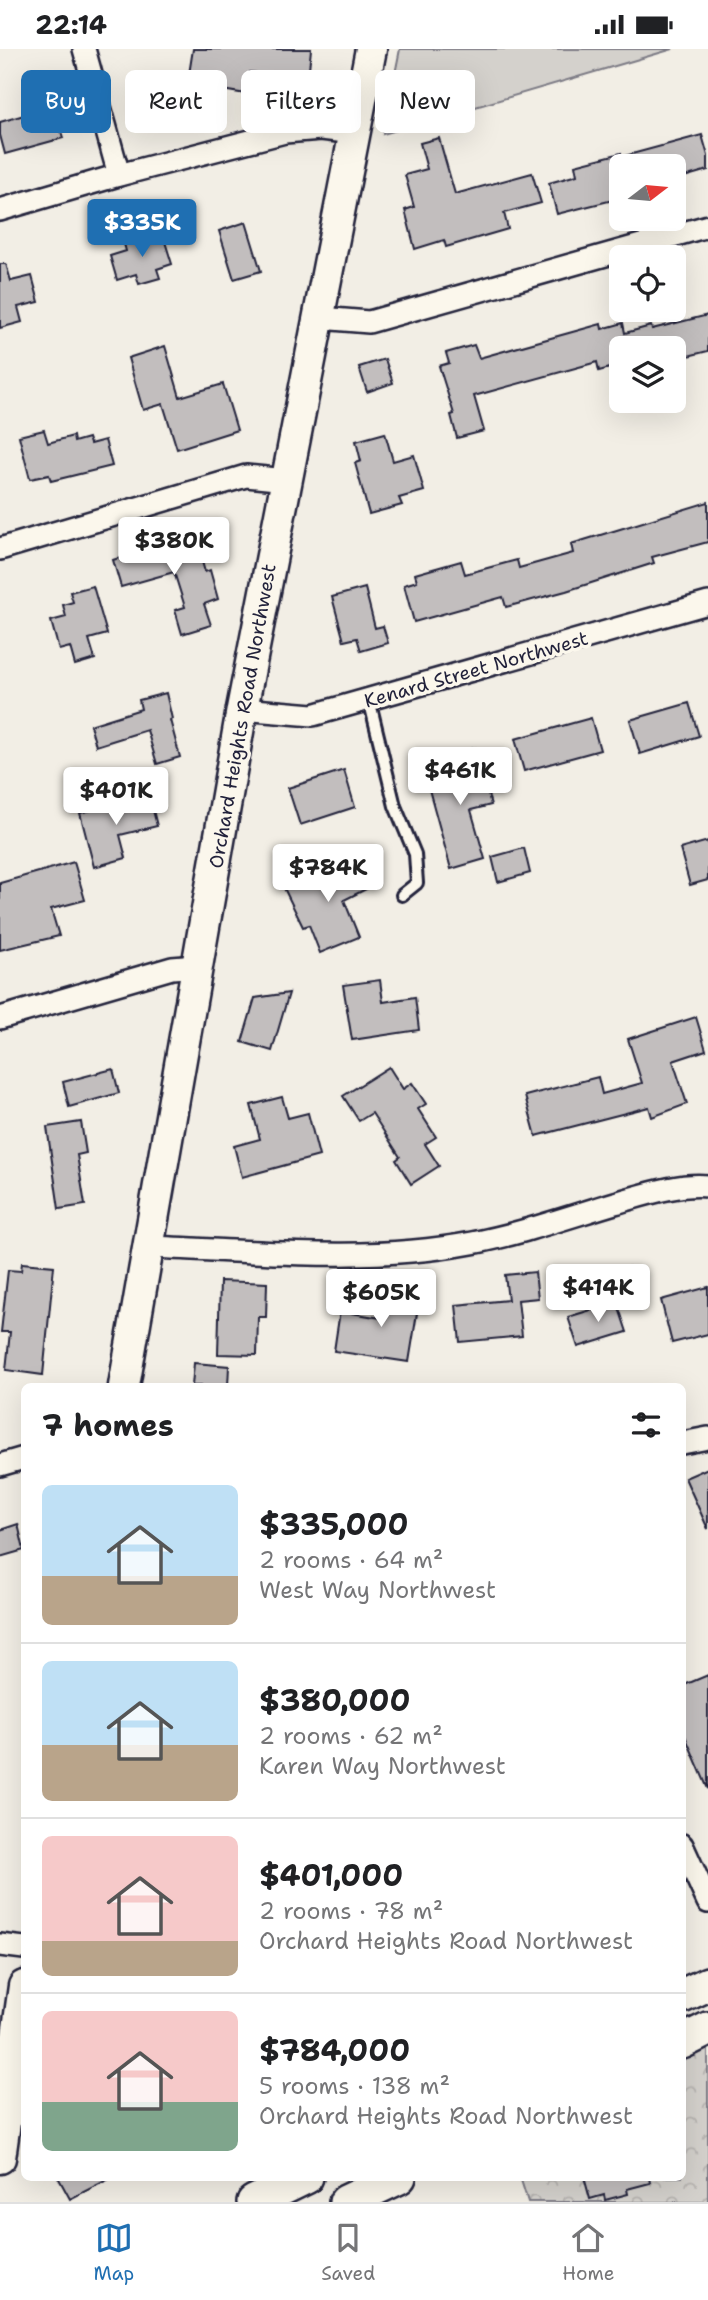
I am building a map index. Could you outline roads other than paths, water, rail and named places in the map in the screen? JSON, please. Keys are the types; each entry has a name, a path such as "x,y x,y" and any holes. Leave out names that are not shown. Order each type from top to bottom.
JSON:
{"main road":[{"name":"Orchard Heights Road Northwest","path":"361,102 371,49"},
{"name":"Orchard Heights Road Northwest","path":"125,1383 242,709 355,133"},
{"path":"686,1994 708,1984"},
{"path":"0,2158 19,2014"},
{"path":"686,2040 708,2029"},
{"path":"254,2202 298,2181"},
{"path":"346,2202 391,2181"}],"street":[{"path":"84,49 119,175"},
{"path":"0,210 119,175 281,133"},
{"path":"320,318 369,322 708,226"},
{"path":"0,549 246,476 286,480"},
{"name":"Kenard Street Northwest","path":"242,709 313,715 708,603"},
{"path":"0,1018 172,968 197,966"},
{"path":"149,1247 371,1255 436,1249 515,1232 660,1190 708,1186"},
{"path":"686,1442 708,1438"},
{"path":"0,1465 21,1459"},
{"path":"686,1854 708,1902"},
{"path":"0,1945 21,1948"}],"lane":[{"path":"369,699 395,806 415,854 417,883 402,895"}]}
